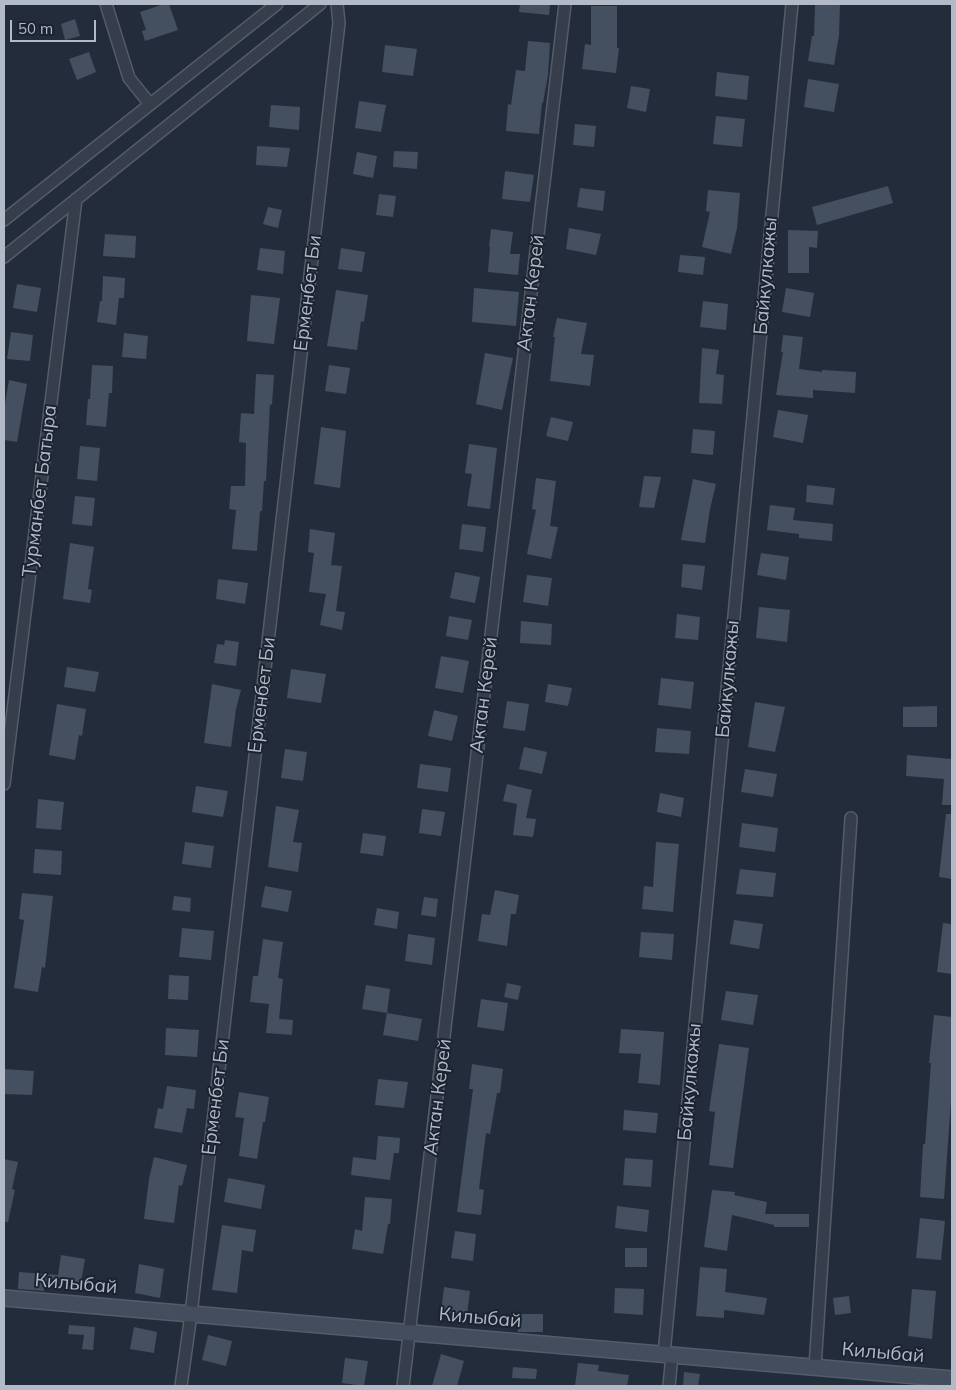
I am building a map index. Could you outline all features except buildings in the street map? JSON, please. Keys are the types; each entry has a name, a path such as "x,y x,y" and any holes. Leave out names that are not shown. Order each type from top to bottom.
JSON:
{"street":[{"path":"106,4 129,78 149,103"},
{"path":"4,220 149,103 277,4"},
{"path":"4,257 320,4"},
{"name":"Ерменбет Би","path":"181,1386 191,1314 339,23 336,4"},
{"name":"Актан Керей","path":"404,1386 565,4"},
{"name":"Байкулкажы","path":"669,1386 668,1354 792,4"},
{"name":"Турманбет Батыра","path":"4,784 76,199"},
{"path":"815,1367 852,818"},
{"name":"Килыбай","path":"4,1298 952,1379"}]}
